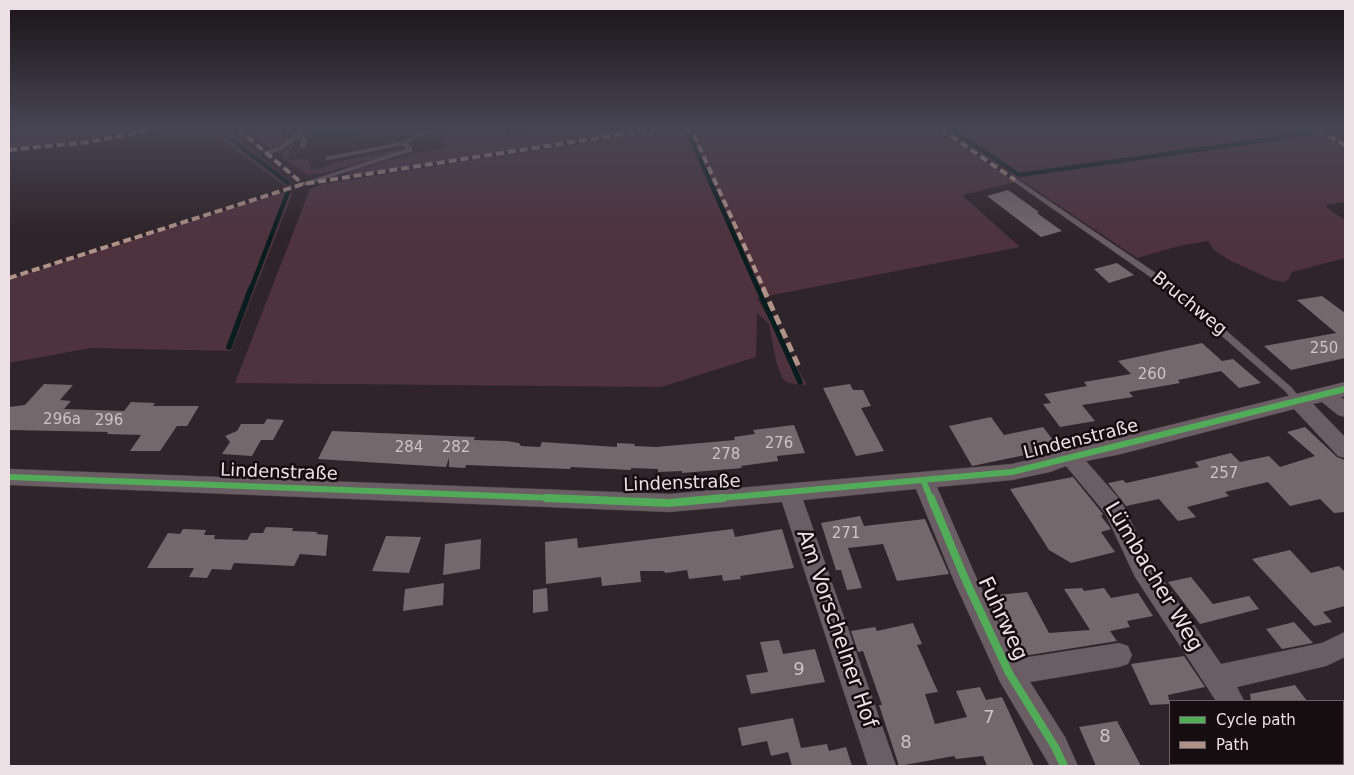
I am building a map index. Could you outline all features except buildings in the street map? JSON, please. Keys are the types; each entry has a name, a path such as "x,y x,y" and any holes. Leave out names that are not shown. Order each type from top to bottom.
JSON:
{"street":[{"name":"Lindenstraße","path":"9,477 669,503 1012,472 1345,389"},
{"path":"1324,394 1345,410"},
{"name":"Bruchweg","path":"1298,401 1345,450"},
{"name":"Lümbacher Weg","path":"1070,456 1113,507 1143,570 1230,700"},
{"name":"Fuhrweg","path":"923,480 966,581 1009,673 1055,746 1064,766"},
{"name":"Am Vorschelner Hof","path":"790,493 882,766"},
{"path":"1214,678 1326,654 1345,644"},
{"name":"Fuhrweg","path":"1009,673 1120,655"}],"lane":[{"path":"303,184 362,165"},
{"name":"Bruchweg","path":"1015,180 1172,288 1288,389 1298,401"}],"shaded area":[{"path":"256,165 271,165 291,182 291,186 285,186"},
{"path":"293,165 310,165 311,169 328,165 352,165 309,175"},
{"path":"372,165 420,165 351,176 349,174 350,171"},
{"path":"442,165 990,165 1015,182 962,195 1020,247 757,298 807,385 788,383 782,378 776,361 769,324 757,313 756,357 661,387 235,383 310,189 323,184"},
{"path":"999,165 1345,165 1345,202 1326,205 1327,208 1345,220 1345,258 1292,272 1289,279 1284,282 1273,280 1231,261 1214,250 1208,241 1179,246 1137,258"},
{"path":"284,192 291,192 292,194 231,351 91,348 9,363 9,279"}],"waterway":[{"path":"265,165 288,183"},
{"path":"703,165 758,289"},
{"path":"1004,165 1019,175 1088,165"},
{"path":"251,289 288,192"},
{"path":"229,347 251,288"},
{"path":"758,288 800,382"}],"marked path":[{"path":"281,165 303,184"},
{"path":"9,278 303,184 424,165"},
{"path":"708,165 799,367"},
{"path":"993,165 1015,180"}],"cycle path":[{"path":"9,477 669,503 1012,472 1345,389"},
{"path":"923,480 966,581 1009,673 1055,747 1064,766"}]}
